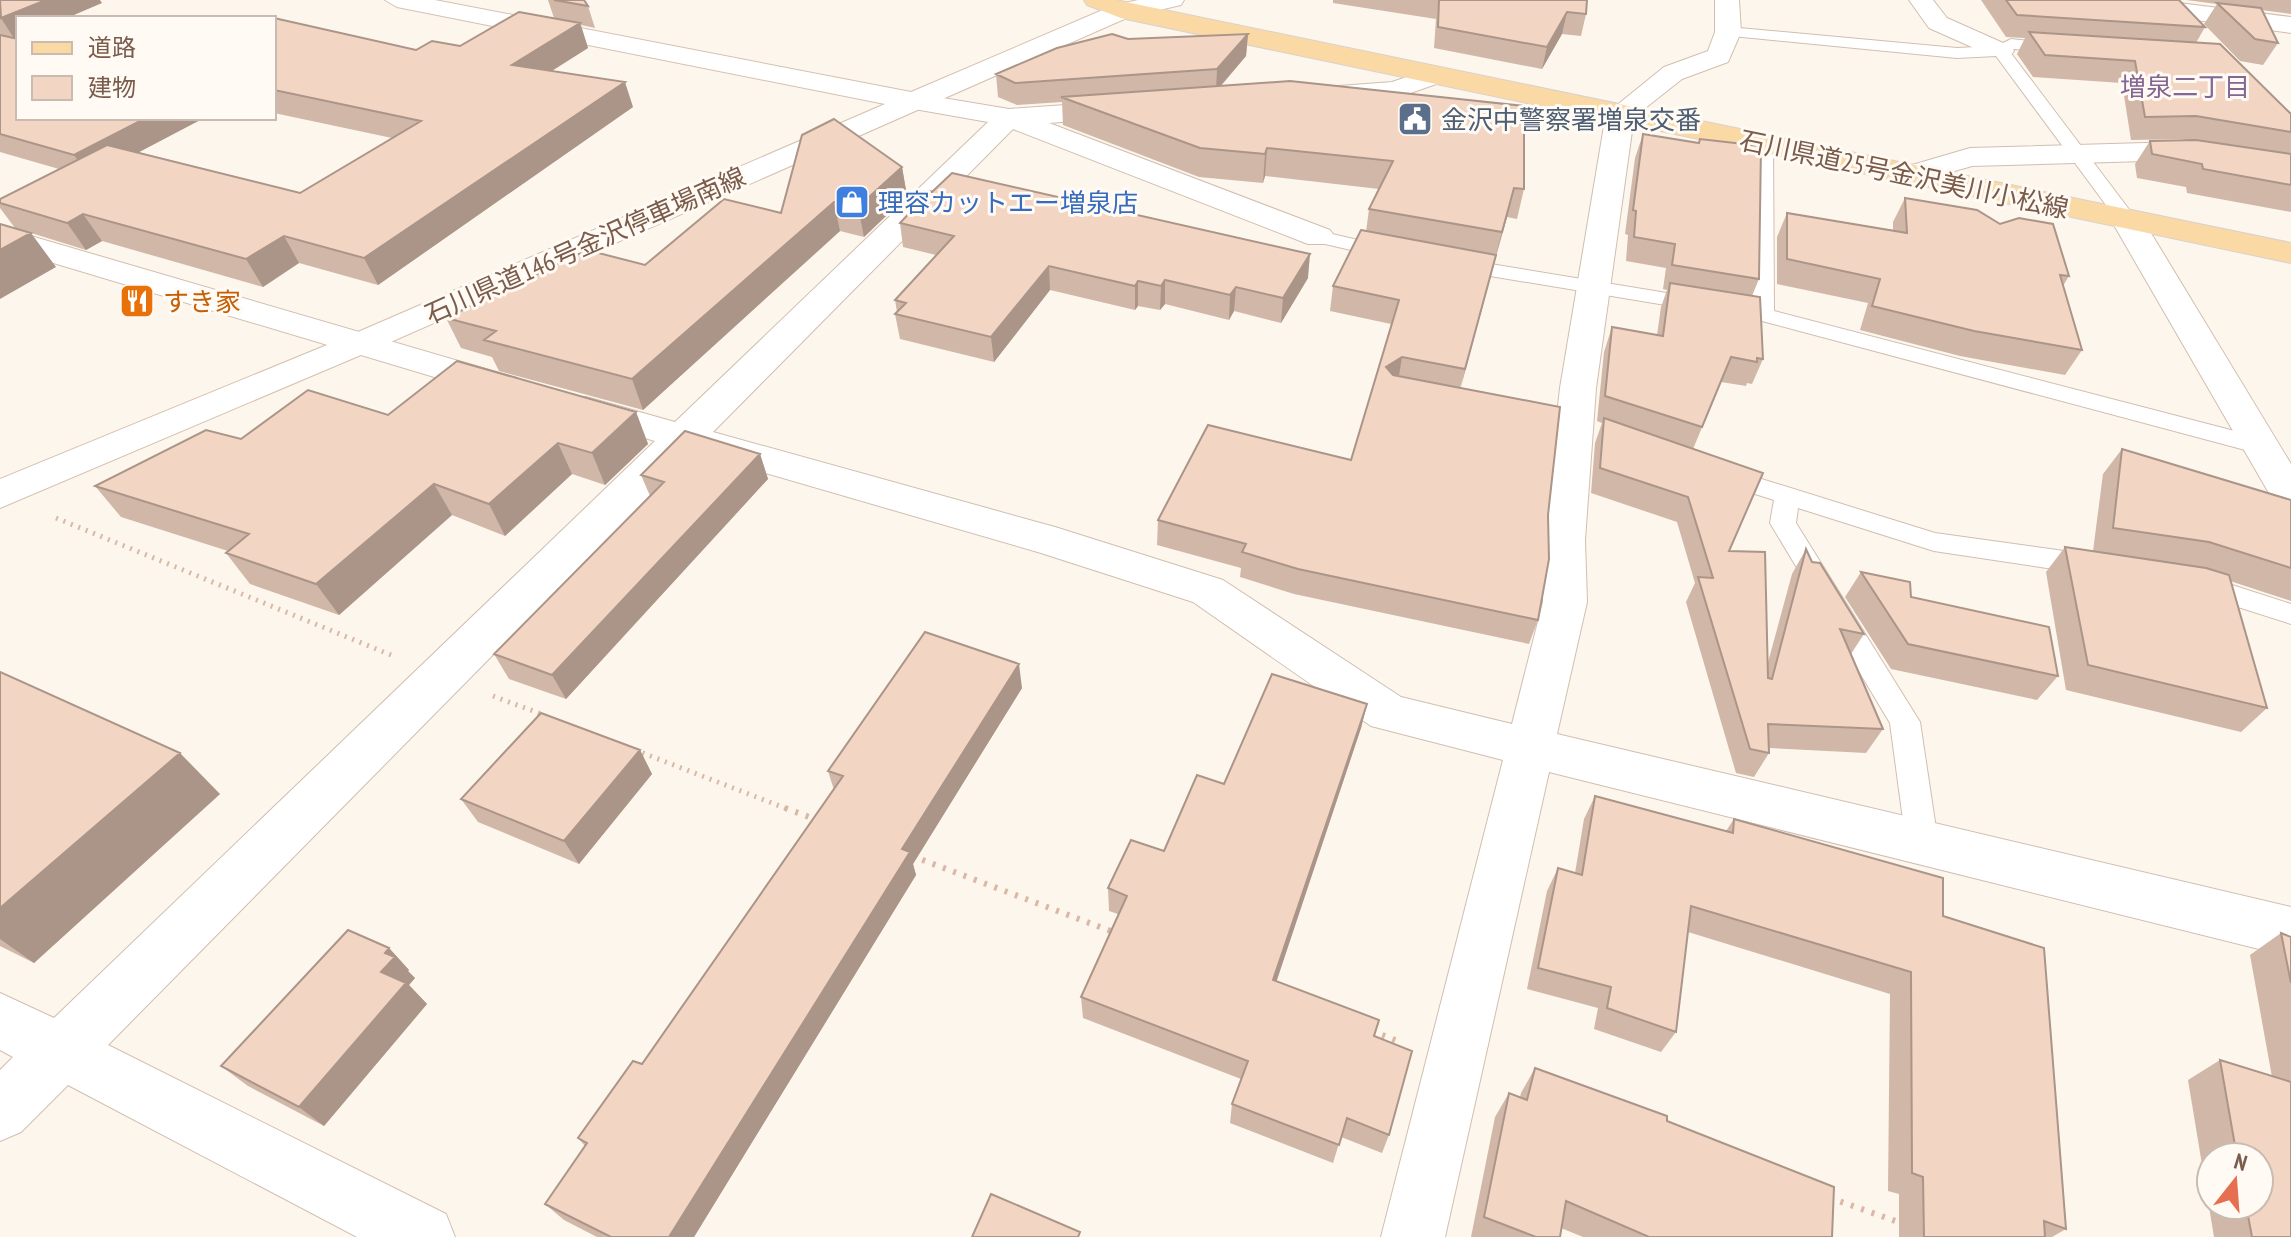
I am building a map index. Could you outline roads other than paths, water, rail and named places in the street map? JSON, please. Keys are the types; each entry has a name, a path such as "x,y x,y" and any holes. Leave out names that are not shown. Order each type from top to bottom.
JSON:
{"main road":[{"name":"石川県道25号金沢美川小松線","path":"1108,6 1906,176 2291,253"}],"street":[{"path":"397,0 1009,117 1319,237"},
{"name":"石川県道146号金沢停車場南線","path":"0,494 356,345 913,101 1108,6 1172,0"},
{"path":"1413,1237 1565,602 1564,540 1574,427 1620,114 1673,73 1719,56 1728,32 1727,0"},
{"path":"1921,0 1938,23 2001,51"},
{"path":"2099,0 2142,2 2291,25"},
{"path":"2171,8 2199,38"},
{"path":"1303,97 1396,90 1436,75"},
{"path":"0,1111 1009,117 1148,107"},
{"path":"1906,176 1970,157 2181,151 2291,168"},
{"path":"2127,220 2278,450 2291,497"},
{"path":"0,237 356,345 1041,538 1208,591 1388,713 2291,932"},
{"path":"0,1020 423,1237"}],"lane":[{"path":"1728,32 1957,53 2001,51 2011,44 2074,49"},
{"path":"2001,51 2127,220"},
{"path":"1763,315 1764,146"},
{"path":"1319,237 1420,258 1593,284 1763,315 2278,450"},
{"path":"1702,469 1934,542 2116,569"},
{"path":"1787,497 1783,523 1905,722 1922,842"},
{"path":"2172,578 2291,614"}],"place":[{"name":"金沢中警察署増泉交番","path":"1415,119"},
{"name":"理容カットエー増泉店","path":"852,202"},
{"name":"すき家","path":"137,301"}],"district":[{"name":"増泉二丁目","path":"2185,86"}]}
